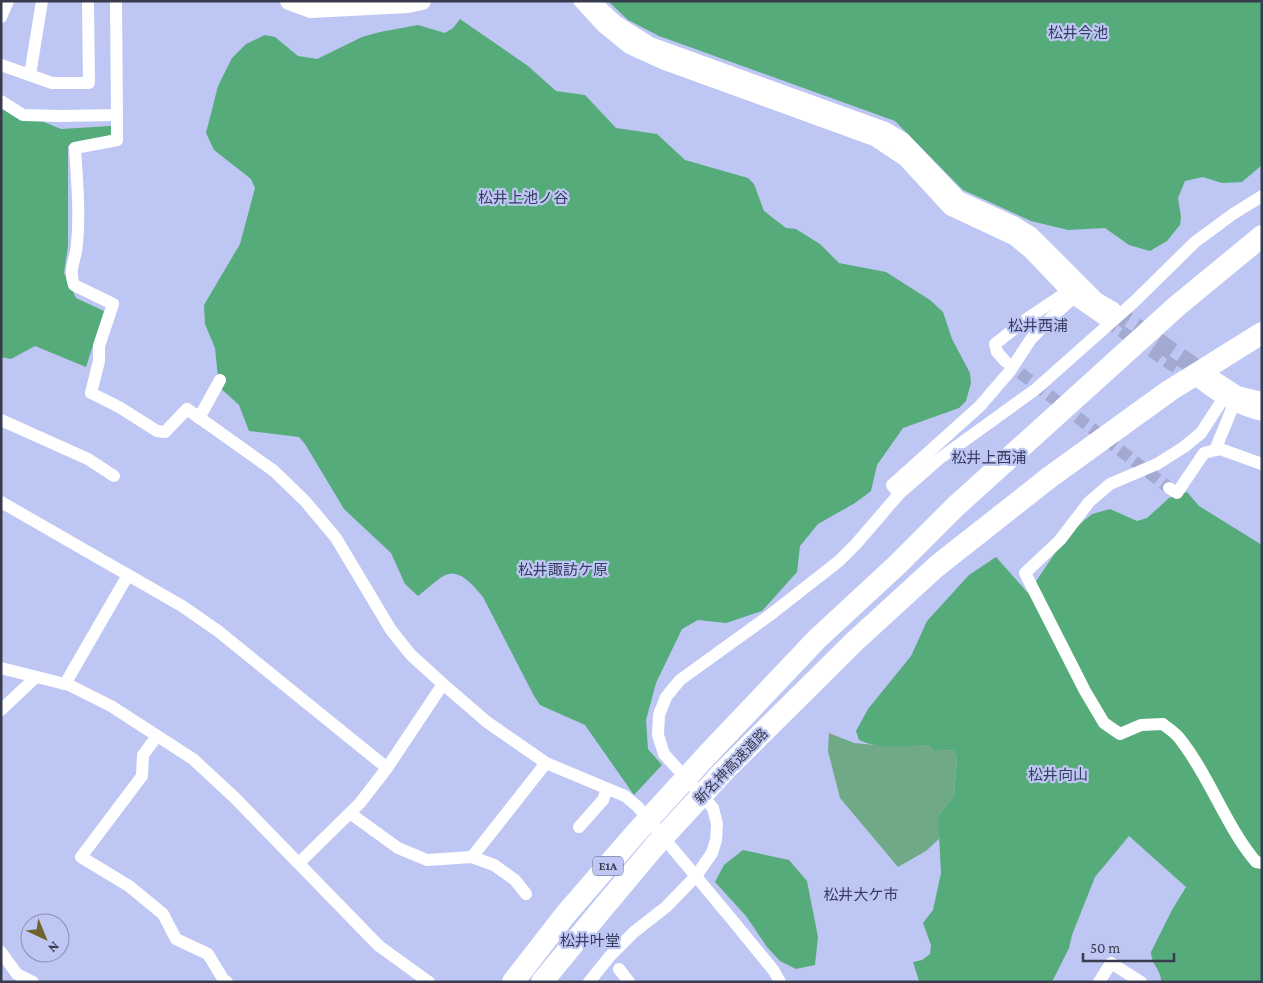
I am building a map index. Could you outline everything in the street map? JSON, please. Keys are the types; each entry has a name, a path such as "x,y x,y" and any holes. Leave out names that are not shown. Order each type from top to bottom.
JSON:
{"highway":[{"name":"新名神高速道路","path":"512,982 565,915 635,834 817,639 956,507 1177,306 1262,236"},
{"name":"新名神高速道路","path":"542,982 635,870 724,771 855,641 937,566 1050,477 1169,391 1262,332"}],"street":[{"path":"1,17 8,1"},
{"path":"30,75 42,1"},
{"path":"1,65 52,83 89,82 88,1"},
{"path":"116,1 117,140 75,148 78,200 77,246 70,275 74,285 113,304 99,346 99,361 91,394 119,407 157,431 165,432 187,409 274,471 305,501 336,538 392,630 411,655 487,722 546,763 625,796 638,807 774,971 780,982"},
{"path":"289,1 311,9 408,4 422,1"},
{"path":"578,1 602,26 629,48 662,63 874,140 904,160 949,208 1013,239 1029,252 1070,295 1109,316"},
{"path":"590,1 615,24 650,46 885,131 902,141 958,200 1013,225 1031,236 1109,316"},
{"path":"1,101 23,115 117,115"},
{"path":"589,982 610,956 634,932 666,907 696,876 712,853 716,840 717,824 713,808 664,754 658,735 659,715 666,697 680,680 785,604 839,561 899,494 939,459 1036,389 1134,302 1195,242 1233,214 1262,196"},
{"path":"1006,362 997,352 995,344 1070,295"},
{"path":"899,494 892,485 980,406 1010,371 1031,339 1052,318 1070,295"},
{"path":"1204,379 1237,395 1262,401"},
{"path":"1204,379 1228,402 1262,415"},
{"path":"199,418 220,380"},
{"path":"1215,450 1228,402"},
{"path":"1228,402 1202,433 1184,447 1157,464 1110,484 1089,502 1060,540 1025,573 1085,691 1104,723 1120,734 1141,725 1163,724 1179,738 1197,763 1245,849 1256,862 1262,863"},
{"path":"1,420 88,459 114,476"},
{"path":"1169,488 1177,493 1204,453 1215,450 1220,449 1262,464"},
{"path":"1,502 182,606 218,631 386,768"},
{"path":"65,684 128,575"},
{"path":"1,668 65,684 111,706 193,759 235,798 379,946 429,982"},
{"path":"1,710 36,676"},
{"path":"299,863 351,814 386,768 443,684"},
{"path":"157,736 143,755 142,776 80,857 129,886 163,914 176,939 208,954 223,979 227,982"},
{"path":"472,857 546,763"},
{"path":"579,827 602,800 607,789"},
{"path":"351,814 398,848 427,860 472,857 494,865 515,880 526,894"},
{"path":"1,952 17,974 33,982"},
{"path":"1099,982 1111,963 1141,982"},
{"path":"619,969 629,982"}],"green space":[{"path":"608,1 1262,1 1262,165 1242,182 1222,183 1203,177 1185,181 1178,198 1181,217 1180,225 1167,241 1150,251 1129,245 1105,228 1068,230 1031,221 963,190 895,121 659,36 628,20"},
{"path":"460,19 528,66 556,91 585,95 616,128 657,134 685,160 748,178 754,184 764,211 786,228 796,229 820,244 839,263 886,272 930,300 943,312 952,339 970,373 971,383 966,401 959,408 903,428 877,465 871,491 855,503 818,524 800,546 797,572 762,611 726,623 698,620 682,629 656,683 646,720 648,749 662,765 634,795 585,725 540,705 483,597 472,585 463,577 453,573 448,574 418,596 405,584 391,553 344,509 299,437 249,431 239,405 219,387 215,348 205,324 204,305 240,244 255,188 251,179 214,150 206,133 218,86 232,58 246,44 265,35 275,37 298,56 317,59 362,37 380,32 418,25 445,33 453,28"},
{"path":"1,108 15,110 61,129 111,126 111,137 68,146 68,246 64,273 76,298 104,311 86,367 35,346 11,359 1,357"},
{"path":"1187,492 1199,506 1262,545 1262,982 1161,982 1160,974 1151,956 1151,952 1186,887 1129,836 1095,877 1072,935 1069,948 1052,982 919,981 913,962 922,960 930,954 931,945 923,923 933,910 941,873 938,816 954,796 957,758 953,750 935,751 928,745 884,746 859,740 856,731 868,709 911,656 927,621 969,575 996,557 1028,593 1068,534 1092,514 1110,509 1137,521 1147,518 1169,498"},
{"path":"829,733 854,743 886,746 928,745 935,751 953,750 957,758 954,796 938,816 940,838 926,851 898,867 840,798 828,751"},
{"path":"743,850 789,860 807,881 818,937 815,965 796,969 780,961 767,947 746,916 715,882 724,865"}],"tunnel":[{"path":"1113,311 1208,376"},
{"path":"1106,321 1193,379"},
{"path":"1006,362 1169,488"}],"district":[{"name":"松井今池","path":"1078,33"},
{"name":"松井上池ノ谷","path":"523,198"},
{"name":"松井西浦","path":"1038,326"},
{"name":"松井上西浦","path":"989,458"},
{"name":"松井諏訪ケ原","path":"563,570"},
{"name":"松井向山","path":"1058,775"},
{"name":"松井大ケ市","path":"861,895"},
{"name":"松井叶堂","path":"590,941"}]}
